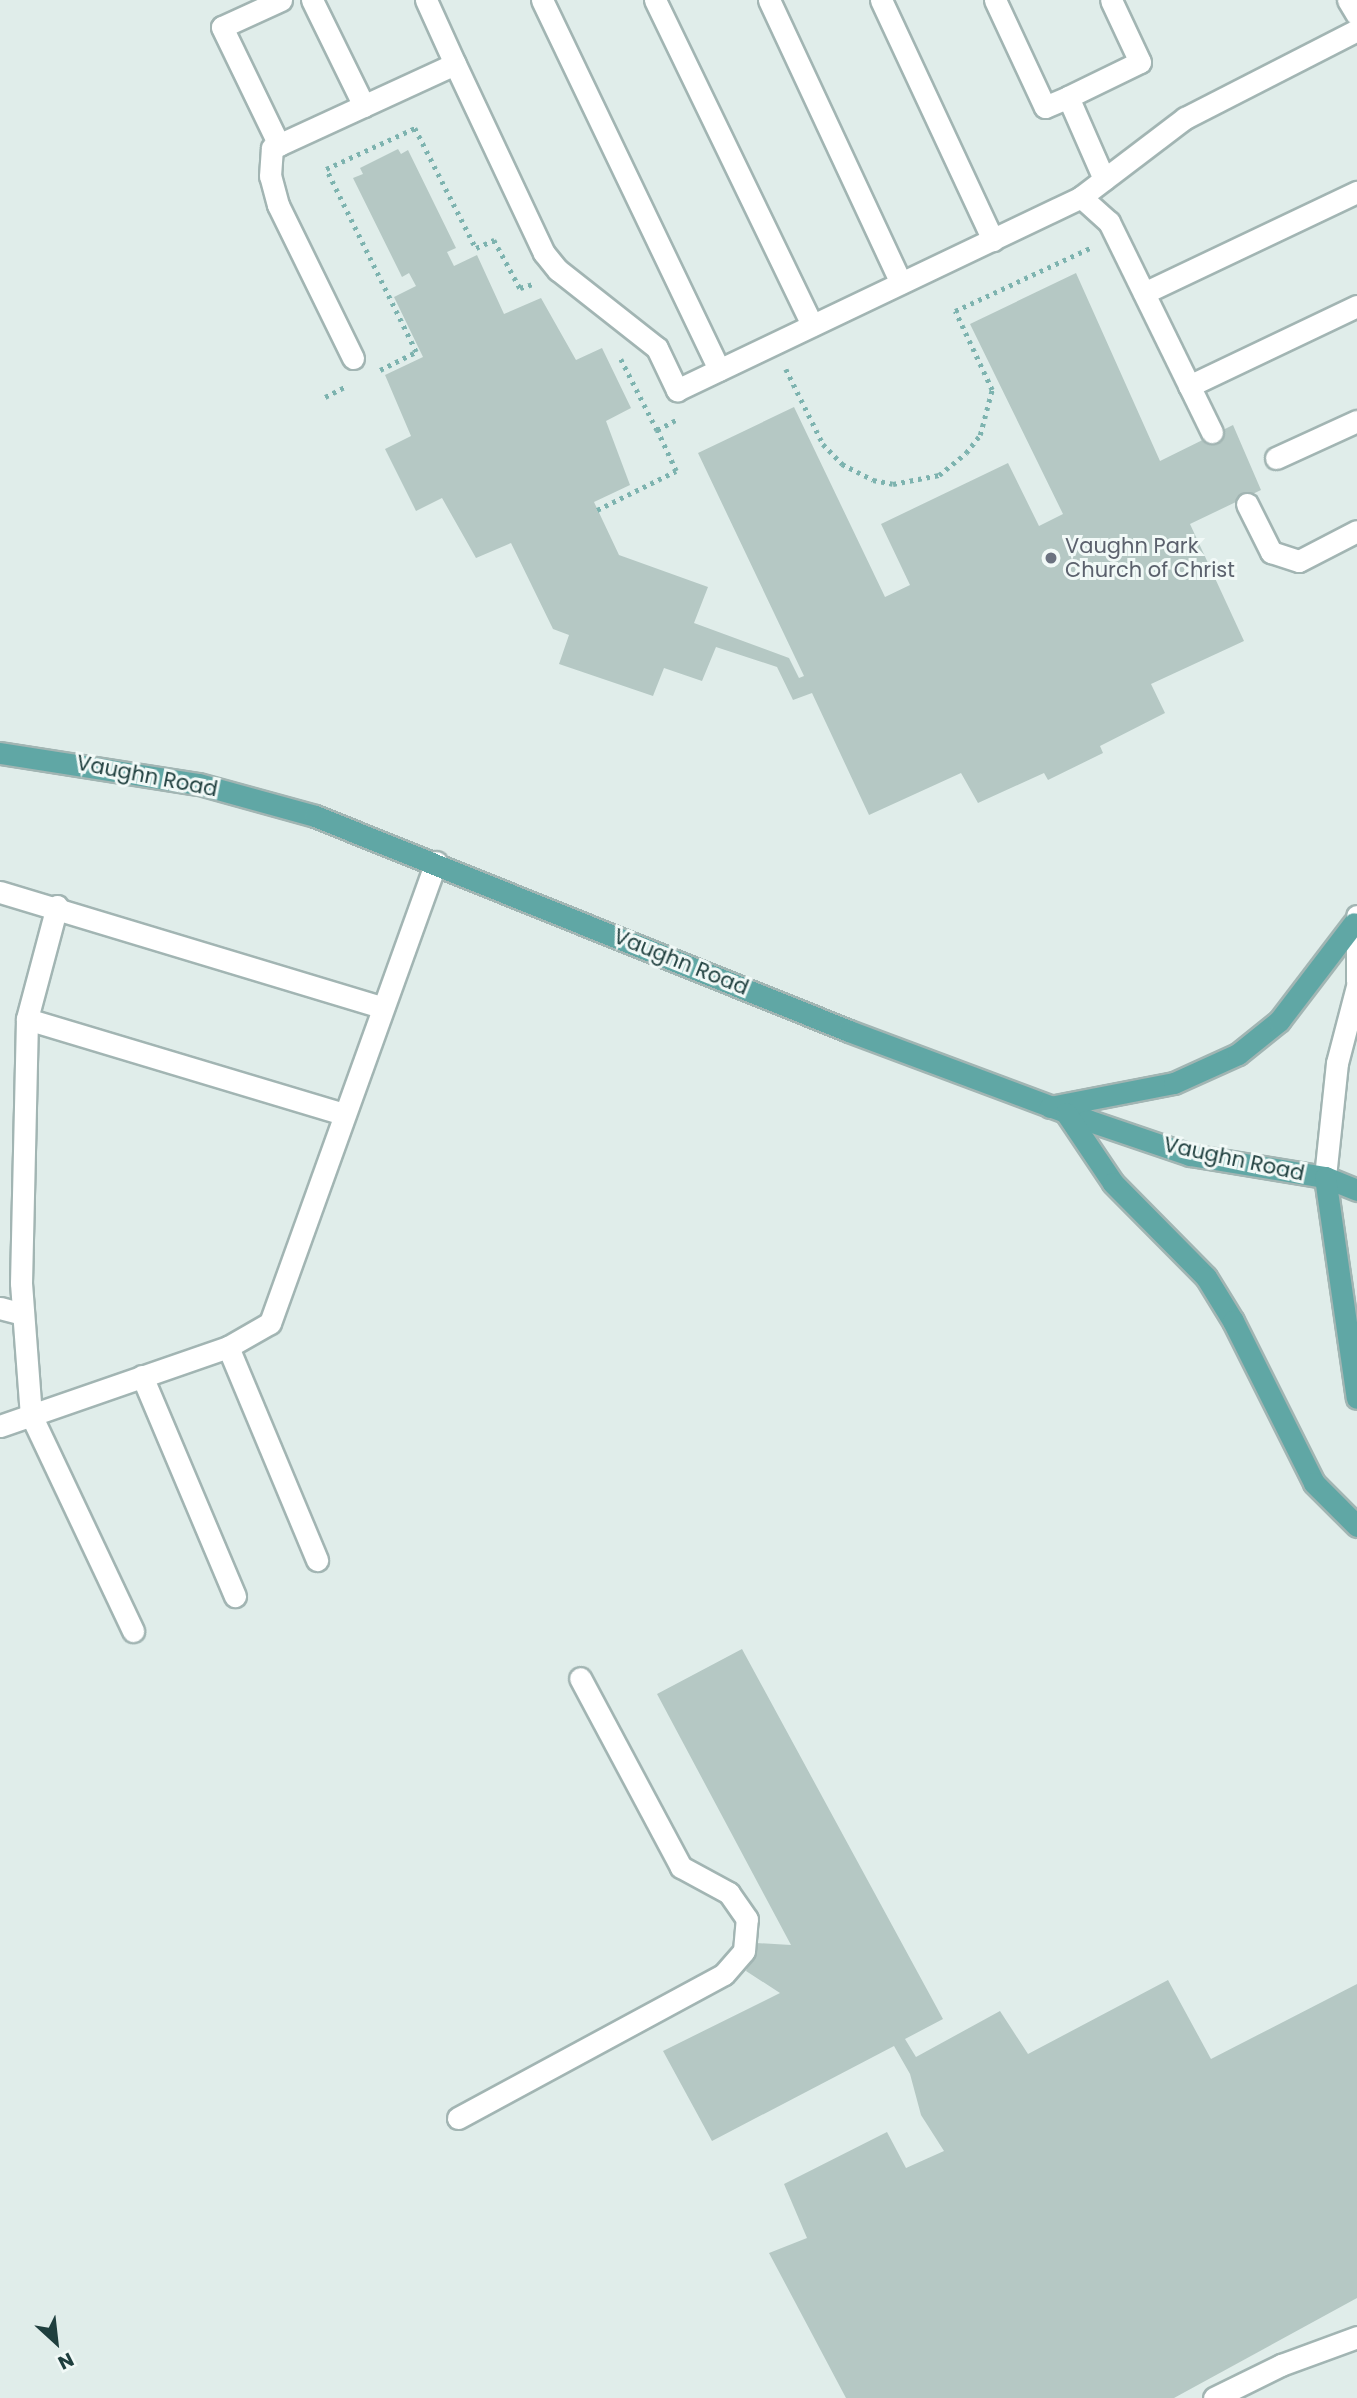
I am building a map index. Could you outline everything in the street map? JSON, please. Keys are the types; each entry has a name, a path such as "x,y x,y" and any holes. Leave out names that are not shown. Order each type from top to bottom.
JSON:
{"main road":[{"name":"Vaughn Road","path":"0,753 199,784 314,816 436,862 849,1031 1058,1110 1190,1155 1325,1177 1357,1190"},
{"path":"1356,920 1279,1021 1238,1054 1174,1083 1058,1110 1113,1183 1206,1277 1233,1321 1314,1483 1357,1526"},
{"path":"1325,1177 1357,1398"}],"street":[{"path":"279,145 222,27 281,0"},
{"path":"313,0 364,106"},
{"path":"426,0 544,253 558,270 657,348 677,390 1081,197 1185,118 1357,30"},
{"path":"542,0 719,370"},
{"path":"655,0 812,325"},
{"path":"769,0 901,283"},
{"path":"881,0 993,240"},
{"path":"995,0 1045,107 1140,62 1111,0"},
{"path":"1348,0 1357,15"},
{"path":"353,358 278,205 270,176 272,148 455,64"},
{"path":"1068,97 1104,179"},
{"path":"1144,293 1357,192"},
{"path":"1081,197 1109,222 1212,432"},
{"path":"1189,386 1357,306"},
{"path":"1276,458 1357,421"},
{"path":"1247,504 1271,552 1299,561 1357,531"},
{"path":"0,1426 228,1347 270,1322 381,1007 436,862"},
{"path":"0,892 57,905 381,1007"},
{"path":"57,905 27,1019 23,1314 31,1415 133,1631"},
{"path":"1325,1177 1337,1063 1357,984 1356,920"},
{"path":"27,1019 344,1114"},
{"path":"0,1308 23,1314"},
{"path":"228,1347 317,1560"},
{"path":"142,1376 235,1596"},
{"path":"458,2118 724,1974 744,1951 747,1919 729,1893 681,1867 580,1678"},
{"path":"1214,2398 1281,2365 1357,2337"}],"path":[{"path":"370,374 416,352 326,169 330,167 415,128 475,248 494,240 520,288 532,283 543,292"},
{"path":"774,374 786,369 823,444 852,470 893,484 939,475 966,453 980,435 992,390 955,311 1116,236"},
{"path":"597,510 676,471 618,352"},
{"path":"325,397 359,380"},
{"path":"657,429 680,418"}],"building":[{"name":"Vaughn Park Church of Christ","path":"398,149 401,154 408,150 456,248 447,252 454,266 477,255 504,314 541,298 576,360 602,348 631,408 606,421 630,485 594,502 619,555 708,587 694,623 789,658 799,678 804,676 698,453 794,407 885,597 910,585 881,524 1008,463 1039,526 1063,514 970,324 1076,273 1160,461 1233,425 1261,490 1190,524 1244,641 1151,684 1165,713 1100,746 1103,753 1048,780 1044,773 978,803 961,773 869,815 812,693 793,700 777,667 716,647 702,681 664,668 653,696 559,664 569,635 553,629 511,543 476,558 442,498 416,511 385,449 411,436 385,375 423,357 394,297 416,286 409,273 402,277 353,178 363,174 360,168"},
{"path":"742,1649 943,2019 905,2039 916,2057 1000,2011 1028,2054 1168,1980 1211,2059 1357,1984 1357,2298 1174,2398 846,2398 769,2253 807,2238 784,2184 887,2132 906,2168 944,2151 921,2115 910,2074 894,2046 712,2141 663,2051 780,1993 746,1971 756,1943 791,1945 657,1694"}],"place":[{"name":"Vaughn Park Church of Christ","path":"1051,558"}]}
